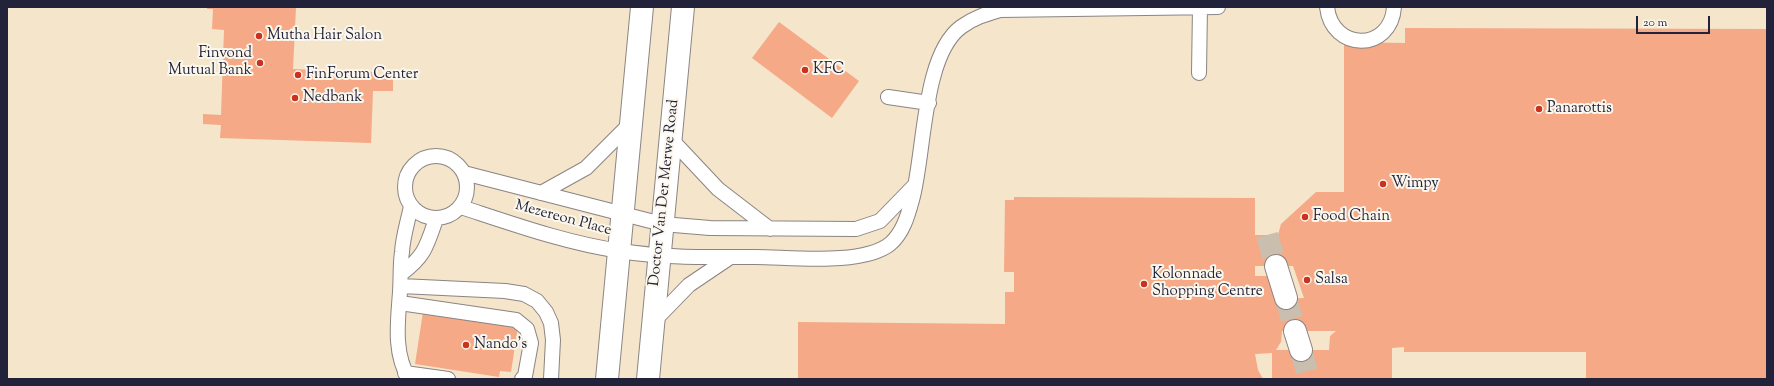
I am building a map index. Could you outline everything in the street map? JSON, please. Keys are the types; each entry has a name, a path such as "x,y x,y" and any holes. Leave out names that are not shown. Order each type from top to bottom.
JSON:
{"street":[{"path":"607,379 642,7"},
{"name":"Doctor Van Der Merwe Road","path":"648,379 652,322 683,7"},
{"path":"1276,266 1286,298"}],"lane":[{"path":"1199,73 1200,7"},
{"name":"Mezereon Place","path":"461,208 560,238 619,251 659,255 728,258 813,259 870,254 889,244 900,231 907,216 917,184 933,76 939,58 946,42 960,28 974,18 1000,10 1218,7"},
{"path":"1327,7 1328,17 1340,34 1350,40 1361,41 1372,39 1381,34 1389,26 1393,16 1394,7"},
{"path":"888,97 929,103"},
{"name":"Mezereon Place","path":"541,193 586,168 631,123"},
{"path":"670,138 718,189 770,229"},
{"path":"440,156 450,159 458,165 464,173 468,191 461,208 454,214 436,219 427,217 411,206 406,197 406,182 412,168 419,161 429,157 440,156"},
{"name":"Mezereon Place","path":"464,173 622,215 662,224 710,228 856,229 880,221 917,184"},
{"path":"411,206 402,252 399,352 407,376 448,379"},
{"path":"401,280 422,254 436,219"},
{"path":"652,322 689,286 728,258"},
{"path":"401,280 505,291 524,294 537,301 546,312 551,323 553,340 551,379"},
{"path":"400,303 516,320 527,329 531,342 525,376 522,379"}],"building":[{"name":"FinForum Center","path":"207,7 296,7 293,69 374,72 374,77 393,78 393,91 373,91 371,143 220,138 221,125 203,124 203,114 221,115 224,30 212,29 213,9 207,9"},
{"name":"KFC","path":"779,22 859,81 832,118 752,58"},
{"path":"1405,28 1767,29 1767,379 1586,379 1586,352 1404,352 1404,347 1392,348 1392,379 1272,379 1272,353 1255,354 1258,370 1263,379 798,379 798,322 1005,324 1005,292 1014,292 1014,272 1004,272 1005,200 1014,200 1014,197 1255,198 1255,235 1278,235 1281,224 1316,192 1344,192 1344,42 1405,43","holes":["1255,266 1293,266 1304,298 1279,299 1272,276 1255,276","1282,331 1336,331 1330,336 1329,350 1276,350 1281,342"]},
{"name":"Nando's","path":"423,312 518,326 511,372 500,371 499,377 415,364"}],"tunnel":[{"path":"1267,235 1276,266"},
{"path":"1286,298 1295,331"},
{"path":"1301,350 1309,379"}],"place":[{"name":"Mutha Hair Salon","path":"259,36"},
{"name":"Finvond Mutual Bank","path":"260,63"},
{"name":"KFC","path":"805,70"},
{"name":"FinForum Center","path":"298,75"},
{"name":"Nedbank","path":"295,98"},
{"name":"Panarottis","path":"1539,109"},
{"name":"Wimpy","path":"1383,184"},
{"name":"Food Chain","path":"1305,217"},
{"name":"Salsa","path":"1307,280"},
{"name":"Kolonnade Shopping Centre","path":"1144,284"},
{"name":"Nando's","path":"466,345"}]}
